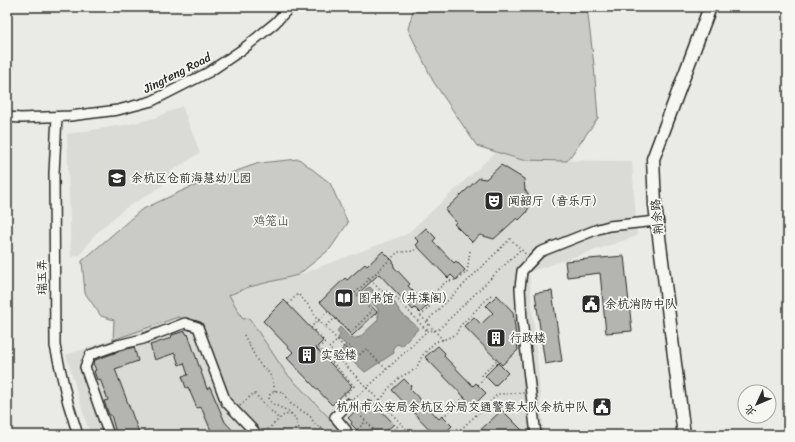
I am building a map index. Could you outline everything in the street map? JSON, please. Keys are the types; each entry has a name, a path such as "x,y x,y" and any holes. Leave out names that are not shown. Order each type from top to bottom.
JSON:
{"main road":[{"name":"荆余路","path":"684,435 655,205 653,159 710,7"}],"street":[{"name":"Jingteng Road","path":"7,117 57,117 118,110 152,101 185,85 221,64 243,49 290,7"},
{"name":"瑞玉弄","path":"57,117 54,173 55,346 68,403 78,435"},
{"path":"536,435 520,288 522,271 540,252 598,229 609,226 657,221"},
{"path":"109,435 85,367 90,355 118,345 143,339 185,323 198,326 226,402 258,433"},
{"path":"347,435 346,430 335,417 348,404"}],"path":[{"path":"427,331 428,320 510,239 531,261"},
{"path":"379,435 358,413 360,411 345,395 354,386 319,348 325,342 311,327 328,311 350,333 372,311 355,293 398,252 414,252 418,247"},
{"path":"348,404 427,331 438,330 521,249"},
{"path":"443,340 421,316 432,304 437,290 447,281 457,280 467,272 470,251"},
{"path":"368,277 381,291 391,292 427,331"},
{"path":"360,411 369,402 373,407 400,376 416,369 422,356 435,342 456,334 460,326 493,293"},
{"path":"288,304 298,294 312,309 316,318 345,349 348,346 358,356 366,349 386,369"},
{"path":"325,327 333,320"},
{"path":"244,335 258,362 272,378 275,391"},
{"path":"338,340 329,348 412,435"},
{"path":"478,385 484,378 482,375 497,360"},
{"path":"303,435 291,414 272,403 270,400 270,394 275,391 283,393 291,404 310,416 315,424 324,430 323,435"},
{"path":"455,435 498,394 531,392"},
{"path":"235,411 254,393 279,419"},
{"path":"443,417 464,397"},
{"path":"258,433 284,415 291,414"},
{"path":"360,435 356,431 366,421"},
{"path":"388,435 400,423"}],"shaded area":[{"name":"余杭区仓前海慧幼儿园","path":"182,106 200,153 171,171 162,186 124,209 95,234 80,255 71,257 67,134 130,124 155,118"},
{"path":"496,152 522,160 632,161 637,236 529,272 544,435 90,435 66,355 178,317 249,287 298,275 407,234"},
{"path":"370,287 378,295 387,294 391,296 402,314 419,328 402,346 397,344 393,348 394,353 365,372 341,350 346,345 338,338 340,335 337,331 340,327 351,339 360,337 378,320 378,309 363,293"}],"green space":[{"path":"414,7 587,7 594,65 598,118 567,161 522,160 477,146 433,81 408,29"},
{"name":"鸡笼山","path":"299,159 330,183 348,223 330,249 298,275 249,287 229,295 243,319 249,318 286,373 344,433 344,435 260,435 228,401 199,325 178,317 113,340 114,320 101,316 85,293 82,261 141,210 186,189 259,163"}],"building":[{"name":"闻韶厅（音乐厅）","path":"501,165 524,179 525,190 529,198 529,207 526,213 519,220 517,218 494,239 480,235 472,242 454,224 456,222 445,210 479,178 486,179"},
{"path":"426,228 436,238 433,241 454,263 456,261 465,270 456,280 451,275 448,278 416,245 419,242 415,238"},
{"name":"图书馆（井渫阁）","path":"383,251 393,261 394,267 410,284 408,286 419,297 422,295 430,303 420,313 415,308 413,310 379,274 359,293 377,312 352,336 320,302 345,278 347,280 365,264 367,266"},
{"path":"624,256 632,331 606,333 600,273 567,277 565,261"},
{"path":"552,291 562,361 545,364 535,293"},
{"name":"行政楼","path":"497,295 513,312 518,350 502,365 464,326 474,317 481,324 493,313 486,306"},
{"name":"实验楼","path":"284,300 323,341 316,348 352,386 332,405 287,358 293,352 263,321"},
{"path":"185,331 187,335 188,334 207,389 210,387 225,422 237,435 215,435 212,433 201,407 197,408 188,387 186,388 182,376 188,375 184,363 179,365 175,353 155,360 150,345 171,338 172,335"},
{"path":"438,346 445,353 444,356 473,386 476,383 486,393 476,403 475,402 472,405 425,357"},
{"path":"134,347 138,361 115,369 140,435 122,435 121,432 116,433 111,415 109,415 104,401 108,400 100,379 97,380 94,371 96,370 93,363 95,360"},
{"path":"498,363 508,373 495,386 485,376"},
{"path":"404,379 411,386 410,389 439,419 442,416 452,426 443,435 435,435 392,390"},
{"path":"368,399 370,402 372,401 394,424 382,435 362,435 351,424 352,422 348,418"},
{"path":"502,410 527,435 475,435"}],"place":[{"name":"余杭区仓前海慧幼儿园","path":"117,178"},
{"name":"闻韶厅（音乐厅）","path":"494,201"},
{"name":"图书馆（井渫阁）","path":"344,298"},
{"name":"余杭消防中队","path":"591,304"},
{"name":"行政楼","path":"496,338"},
{"name":"实验楼","path":"307,355"},
{"name":"杭州市公安局余杭区分局交通警察大队余杭中队","path":"602,407"}]}
